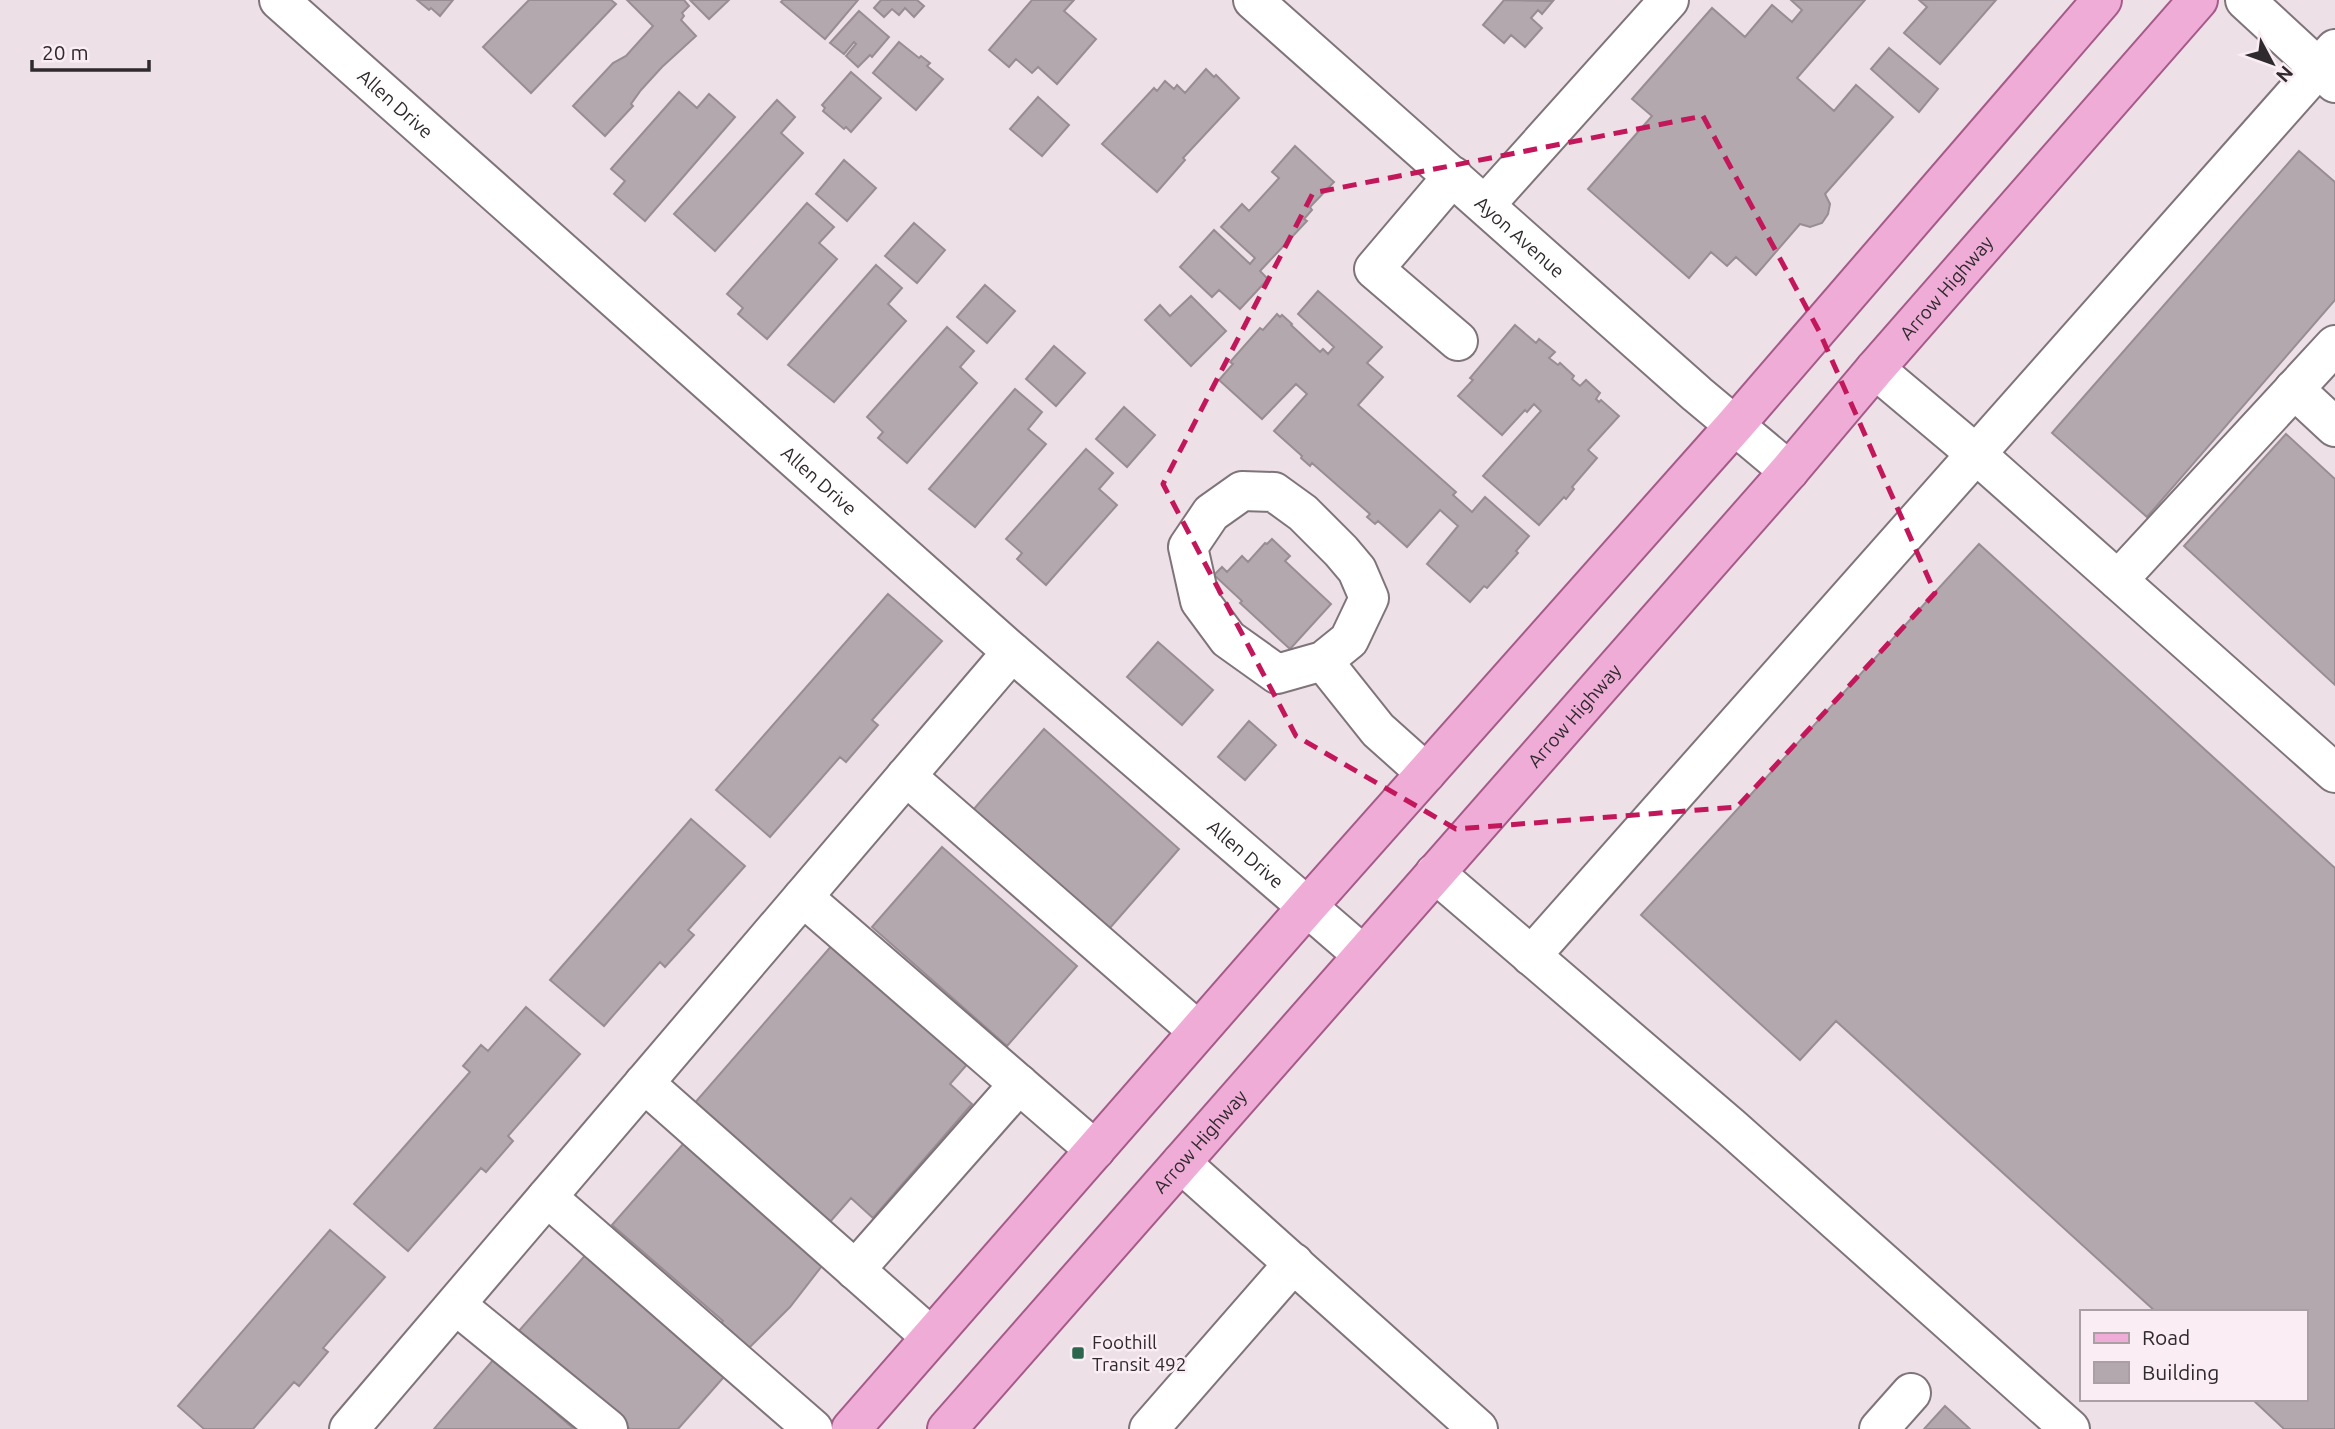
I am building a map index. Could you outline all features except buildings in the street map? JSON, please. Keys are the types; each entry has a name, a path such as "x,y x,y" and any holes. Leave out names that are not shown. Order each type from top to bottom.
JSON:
{"main road":[{"path":"851,1429 1307,907 1735,425 2102,0"},
{"name":"Arrow Highway","path":"954,1427 1181,1163 1789,471 2198,0"}],"street":[{"name":"Allen Drive","path":"279,0 1012,652 1363,956"},
{"name":"Ayon Avenue","path":"1253,0 1789,471"},
{"path":"1485,205 1669,0"},
{"path":"1531,956 1976,454 2330,67 2245,0"},
{"path":"1453,176 1374,269 1458,341"},
{"path":"2118,580 2335,345"},
{"path":"1875,369 1976,454 2335,773"},
{"path":"2294,389 2335,426"},
{"path":"1242,491 1274,492 1303,513 1357,570 1368,598 1349,640 1324,661 1277,674 1228,639 1200,601 1188,547 1211,513 1242,491"},
{"path":"349,1429 1012,652"},
{"path":"1324,661 1378,730 1426,773"},
{"path":"905,776 1198,1031"},
{"path":"1435,873 1732,1128 2070,1429"},
{"path":"803,897 1094,1150"},
{"path":"644,1083 930,1336"},
{"path":"855,1270 1019,1084"},
{"path":"1181,1163 1478,1429"},
{"path":"547,1197 813,1429"},
{"path":"1149,1429 1294,1263"},
{"path":"456,1305 608,1429"},
{"path":"1879,1429 1912,1393"}],"highlighted area":[{"path":"1703,116 1819,331 1935,593 1737,807 1456,829 1296,736 1163,484 1313,193"}],"place":[{"name":"Foothill Transit 492","path":"1078,1353"}]}
